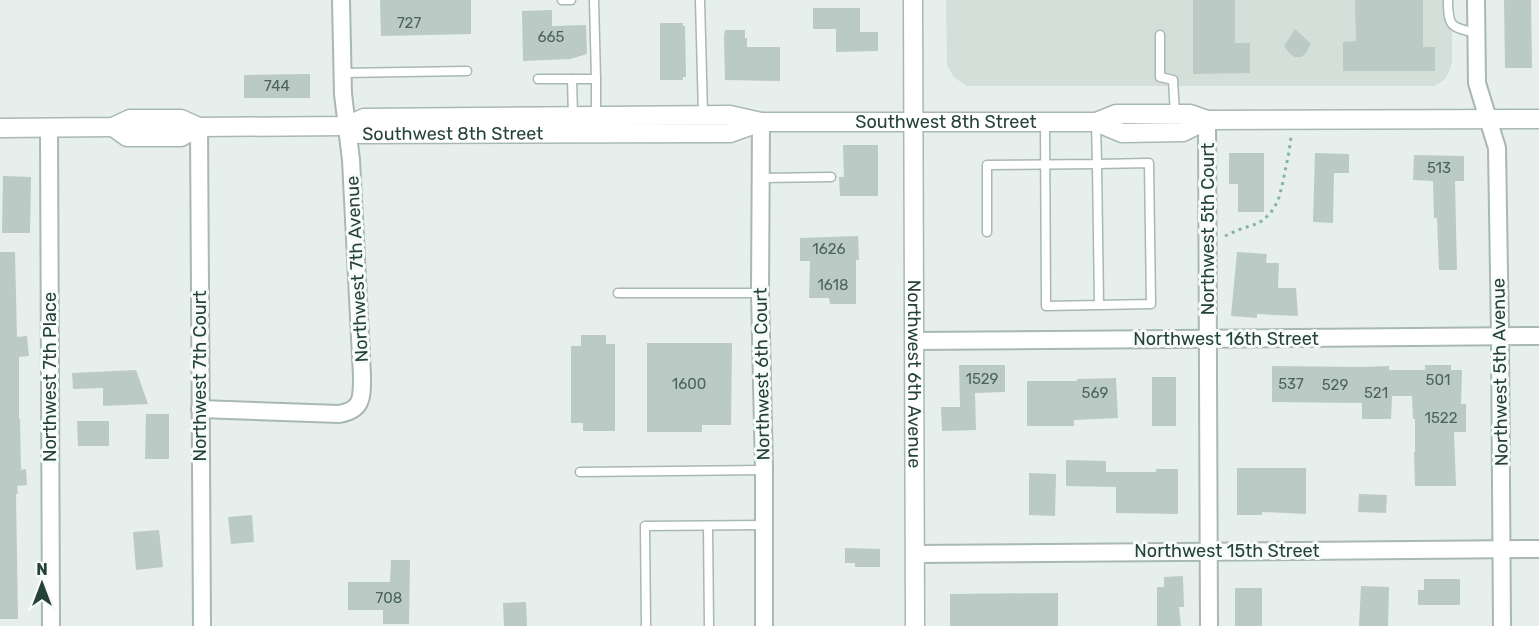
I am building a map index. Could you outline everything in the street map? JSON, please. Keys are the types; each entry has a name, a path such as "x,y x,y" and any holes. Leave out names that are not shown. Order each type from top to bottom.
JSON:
{"street":[{"name":"Northwest 7th Avenue","path":"200,409 329,414 354,409 361,398 362,376 351,160 343,94 341,0"},
{"name":"Northwest 6th Avenue","path":"913,0 915,626"},
{"name":"Northwest 5th Avenue","path":"1476,0 1477,83 1497,148 1502,626"},
{"name":"Southwest 8th Street","path":"347,126 364,118 730,114 761,122 1096,122 1116,114 1190,114 1207,120 1539,119"},
{"path":"0,128 113,128 130,119 182,118 199,127 347,126"},
{"name":"Southwest 8th Street","path":"1096,122 1122,133 1184,132 1207,120"},
{"name":"Northwest 5th Court","path":"1207,120 1209,626"},
{"name":"Southwest 8th Street","path":"347,126 360,134 730,133 761,122"},
{"name":"Northwest 6th Court","path":"761,122 760,293 764,470 764,626"},
{"name":"Northwest 7th Court","path":"199,127 202,626"},
{"name":"Northwest 7th Place","path":"49,128 51,626"},
{"name":"Northwest 16th Street","path":"914,341 1539,336"},
{"name":"Northwest 15th Street","path":"915,554 1539,549"}],"lane":[{"path":"562,0 571,0"},
{"path":"594,0 596,115"},
{"path":"700,0 703,115"},
{"path":"1448,0 1448,15 1454,27 1476,33"},
{"path":"1160,35 1160,77 1173,80 1175,114"},
{"path":"342,73 467,71"},
{"path":"538,79 596,79"},
{"path":"572,79 573,116"},
{"path":"987,232 987,165 1044,164 1097,164 1149,163 1151,304 1046,306 1044,164 1045,122"},
{"path":"1096,122 1099,305"},
{"path":"760,178 831,177"},
{"path":"618,293 760,293"},
{"path":"580,472 764,470"},
{"path":"646,626 645,526 764,525"},
{"path":"708,526 709,626"}],"path":[{"path":"1208,247 1238,230 1259,223 1270,214 1278,201 1282,186 1289,152 1292,119"}],"shaded area":[{"path":"946,0 1452,0 1452,63 1444,80 1434,86 966,86 954,77 947,66"}],"building":[{"path":"380,0 471,0 471,34 381,36"},
{"path":"1193,0 1235,0 1235,43 1250,43 1250,73 1193,74"},
{"path":"1355,0 1423,0 1423,47 1435,47 1435,71 1343,71 1343,42 1356,41"},
{"path":"1504,0 1531,0 1532,68 1505,68"},
{"path":"813,8 860,8 860,32 878,32 878,51 836,52 836,29 813,29"},
{"path":"552,10 552,26 586,25 587,54 570,59 523,61 522,11"},
{"path":"660,23 683,23 685,26 686,77 683,77 683,80 660,80"},
{"path":"1295,29 1311,44 1301,57 1290,54 1284,46"},
{"path":"725,30 745,30 747,47 780,47 780,81 725,80"},
{"path":"310,74 310,98 244,98 244,75"},
{"path":"843,145 878,145 878,196 840,196 839,177 844,177"},
{"path":"1229,153 1264,153 1264,212 1238,212 1238,184 1229,184"},
{"path":"1315,153 1349,154 1349,173 1334,173 1333,223 1313,222"},
{"path":"1414,155 1464,156 1464,181 1455,181 1457,270 1439,270 1433,181 1413,180"},
{"path":"3,176 31,177 30,233 2,233"},
{"path":"858,236 856,304 830,304 829,298 809,298 810,261 800,261 800,238"},
{"path":"0,252 15,252 17,337 27,336 29,356 19,357 21,470 26,469 27,485 17,486 18,494 16,494 18,619 0,619"},
{"path":"1237,252 1267,254 1266,263 1279,263 1278,288 1296,288 1298,316 1257,314 1257,318 1231,316"},
{"path":"581,335 606,335 606,344 615,344 615,431 583,431 583,423 571,423 571,346 581,346"},
{"path":"647,343 732,343 731,425 702,425 702,432 647,432"},
{"path":"959,365 1005,365 1005,392 975,393 976,430 942,431 941,407 960,407"},
{"path":"1425,365 1451,365 1451,370 1462,370 1461,404 1466,404 1466,432 1454,432 1456,486 1415,486 1415,419 1413,419 1412,396 1392,396 1391,419 1362,419 1362,403 1272,402 1272,366 1389,366 1389,370 1425,370"},
{"path":"136,370 148,404 103,406 103,388 73,389 72,373"},
{"path":"1152,377 1176,377 1176,426 1152,426"},
{"path":"1116,378 1118,418 1074,420 1074,426 1027,426 1027,381"},
{"path":"146,414 169,414 169,459 145,459"},
{"path":"77,421 109,421 109,446 78,446"},
{"path":"1066,460 1106,461 1106,472 1156,472 1156,469 1178,469 1178,514 1116,513 1116,487 1066,486"},
{"path":"1237,468 1306,468 1306,514 1262,512 1262,515 1237,515"},
{"path":"1029,473 1056,474 1055,516 1029,515"},
{"path":"1359,494 1387,495 1386,513 1358,512"},
{"path":"252,515 254,542 231,544 228,517"},
{"path":"159,530 163,567 136,570 133,532"},
{"path":"845,548 880,549 880,567 855,567 855,563 845,563"},
{"path":"391,560 410,560 409,624 383,624 383,610 348,610 348,582 390,582"},
{"path":"1183,576 1184,607 1179,607 1181,626 1157,626 1157,587 1164,587 1164,577"},
{"path":"1424,579 1460,579 1460,605 1418,605 1418,590 1424,590"},
{"path":"1361,586 1389,587 1388,626 1359,626"},
{"path":"1235,588 1262,588 1262,626 1235,626"},
{"path":"1058,593 1058,626 950,626 950,594"},
{"path":"526,602 527,626 504,626 503,603"}]}
